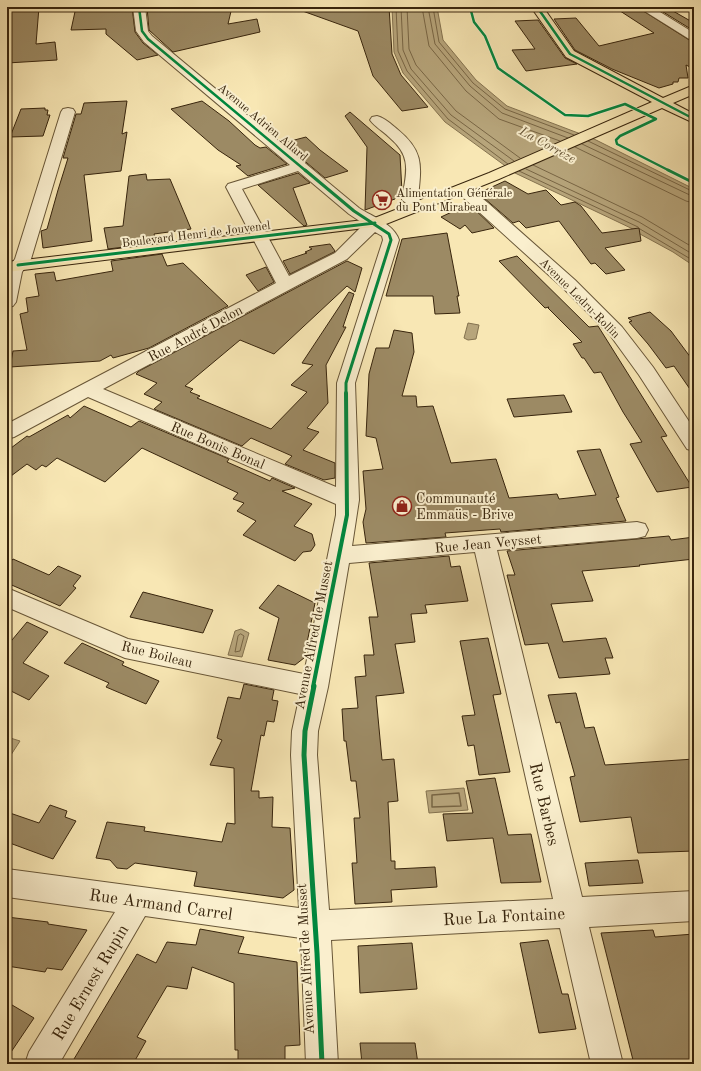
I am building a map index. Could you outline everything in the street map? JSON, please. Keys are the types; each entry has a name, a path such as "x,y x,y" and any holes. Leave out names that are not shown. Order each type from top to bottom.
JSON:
{"main road":[{"path":"537,7 570,54 694,119"},
{"name":"Boulevard Henri de Jouvenel","path":"13,266 375,223 494,176 694,89"}],"street":[{"name":"Avenue Adrien Allard","path":"138,7 142,31 154,44 354,211 375,223"},
{"path":"644,7 694,38"},
{"path":"7,302 14,272 13,266 23,259 68,112"},
{"path":"377,120 405,145 411,153 413,160 410,200 419,206"},
{"path":"286,285 233,187 300,166"},
{"name":"Avenue Ledru-Rollin","path":"462,189 483,206 568,284 616,331 646,371 694,444"},
{"name":"Rue André Delon","path":"7,432 341,256 370,249 375,223"},
{"name":"Avenue Alfred de Musset","path":"322,1064 304,755 305,731 315,687 347,515 346,383 370,249 391,240 389,234 375,223"},
{"name":"Rue Bonis Bonal","path":"88,390 348,500"},
{"name":"Rue Jean Veysset","path":"340,555 637,530"},
{"name":"Rue Barbes","path":"484,544 607,1064"},
{"name":"Rue Boileau","path":"7,597 125,648 315,687"},
{"name":"Rue Armand Carrel","path":"7,883 315,925"},
{"name":"Rue Ernest Rupin","path":"41,1064 138,901"},
{"name":"Rue La Fontaine","path":"315,925 694,906"}],"water":[{"name":"La Corrèze","path":"392,7 437,7 443,40 476,80 507,106 594,139 694,189 694,266 635,230 515,173 445,122 403,73 394,52"},
{"path":"468,323 479,325 476,339 468,340 464,338"},
{"path":"241,629 249,633 242,657 228,655 235,631"},
{"path":"7,737 20,741 7,761"},
{"path":"464,788 468,810 429,813 426,791"}],"building":[{"path":"7,7 39,7 36,44 55,42 57,60 7,63"},
{"path":"76,7 132,7 135,32 143,43 158,55 137,60 106,34 106,29 71,30"},
{"path":"147,7 232,7 228,24 257,19 260,32 173,52 149,30"},
{"path":"298,7 389,7 392,54 401,75 428,107 402,111 373,76 358,31 297,9"},
{"path":"614,7 637,7 694,43 694,69 686,65 688,78 679,78 678,82 673,82 673,84 659,88 612,69 575,50 554,19 576,18 599,46 654,33"},
{"path":"655,7 666,7 694,23 694,31"},
{"path":"538,20 565,58 577,64 526,71 512,50 535,49 515,21"},
{"path":"127,101 122,134 127,132 121,171 84,175 92,241 43,248 41,231 47,229 68,158 63,158 76,114 81,114 84,103"},
{"path":"202,101 229,121 255,145 260,148 266,147 287,164 248,176 236,166 241,165 218,150 171,109"},
{"path":"45,108 45,110 48,110 47,115 50,115 43,136 10,137 21,109"},
{"path":"350,112 400,155 402,192 395,199 389,201 385,200 384,203 365,210 367,147 345,116"},
{"path":"306,137 320,150 348,171 325,178 283,143"},
{"path":"298,173 310,183 293,188 307,225 304,226 258,185"},
{"path":"146,174 147,180 170,179 191,229 154,234 157,243 108,249 104,228 123,226 129,176"},
{"path":"505,181 528,194 546,190 561,205 575,202 581,206 602,233 639,228 641,241 605,248 625,270 606,274 595,263 591,264 559,221 526,228 519,221 513,223 484,198 486,197 481,192"},
{"path":"469,204 494,228 472,233 465,225 460,229 441,217"},
{"path":"447,233 459,296 457,296 460,313 435,314 433,296 386,296 402,239"},
{"path":"330,244 335,251 334,252 290,274 283,261 307,253 305,252 312,249 309,247"},
{"path":"162,254 167,266 183,263 228,306 149,348 113,358 111,355 100,361 10,367 13,351 27,350 20,314 28,312 26,298 39,296 35,274 54,272 56,281 113,271 111,261"},
{"path":"517,256 589,327 598,326 667,436 661,437 692,487 657,492 630,444 642,442 623,412 601,372 594,373 573,344 582,342 548,308 549,307 545,308 499,261"},
{"path":"347,261 362,268 355,292 347,286 274,354 240,340 185,386 193,389 190,392 200,396 197,398 271,429 307,392 291,385 313,365 302,363 349,292 354,294 343,327 346,327 326,365 328,403 307,428 319,432 303,450 335,463 335,478 324,480 285,464 292,456 251,438 242,446 154,409 162,402 144,394 157,383 136,374 139,371"},
{"path":"266,267 274,282 258,291 246,275"},
{"path":"650,312 671,331 694,362 694,395 674,366 666,368 629,322 632,321 628,318"},
{"path":"394,330 412,333 414,352 402,396 416,396 417,407 433,406 451,463 496,459 509,498 557,494 559,499 596,495 577,451 600,449 619,497 616,498 626,521 501,532 500,529 445,533 446,537 366,543 363,522 366,509 363,471 383,469 376,438 366,436 369,374 376,348 389,348"},
{"path":"564,395 572,412 514,417 507,399"},
{"path":"84,406 131,427 139,421 229,459 227,462 270,481 272,478 295,488 282,491 312,504 294,526 312,534 315,545 311,551 303,552 295,561 243,535 256,521 237,511 244,503 233,499 238,493 142,448 105,482 57,458 46,467 42,465 36,470 27,464 7,479 7,451 27,436 29,437 68,415 70,418"},
{"path":"669,536 671,540 694,537 694,559 639,565 640,566 582,571 593,601 551,604 563,642 606,638 613,658 605,658 610,674 559,678 548,643 525,645 507,575 515,575 507,551"},
{"path":"449,556 451,567 460,566 468,601 425,605 427,613 411,614 415,642 395,644 404,693 376,696 382,760 394,759 398,801 388,802 391,861 395,861 395,869 435,867 437,887 391,890 392,902 355,904 352,863 357,863 354,818 360,818 356,781 351,781 346,741 344,741 342,709 358,708 355,677 366,676 364,655 374,655 369,617 378,617 369,563"},
{"path":"13,559 49,575 58,566 81,576 73,586 76,588 60,606 7,583 7,566"},
{"path":"278,585 315,603 304,658 295,665 268,660 279,618 259,608"},
{"path":"143,592 213,610 203,633 130,617"},
{"path":"27,622 48,632 23,663 49,676 29,700 7,689 7,646"},
{"path":"488,638 501,694 493,695 510,772 479,775 474,745 468,746 462,716 475,715 460,641"},
{"path":"82,643 124,662 122,665 159,681 146,704 106,687 109,683 64,663"},
{"path":"244,684 274,690 272,700 278,701 274,722 267,721 264,736 261,735 251,791 259,791 259,798 273,797 272,827 290,828 294,890 283,898 194,886 197,872 135,863 127,869 117,868 110,860 96,858 107,822 145,827 144,831 222,842 227,823 235,824 234,768 210,765 222,740 217,738 228,697 240,699"},
{"path":"576,693 585,728 594,727 605,765 694,759 694,851 638,853 631,817 580,822 570,777 575,776 560,722 556,723 548,695"},
{"path":"495,778 508,835 531,834 541,882 501,883 493,838 447,841 443,814 473,813 466,781"},
{"path":"50,805 67,811 65,817 76,821 53,859 7,842 7,812 39,823"},
{"path":"638,860 643,883 589,886 585,863"},
{"path":"7,917 48,922 48,924 87,930 62,970 47,968 45,972 7,966"},
{"path":"200,929 244,937 238,953 297,962 300,1045 285,1046 285,1064 238,1064 238,1050 235,1050 234,983 192,967 187,989 167,986 137,1037 146,1041 133,1064 71,1064 137,954 156,963 167,942 196,945"},
{"path":"653,930 655,937 694,934 694,1064 634,1064 601,933"},
{"path":"548,940 562,994 568,994 576,1029 539,1033 520,943"},
{"path":"412,943 417,989 360,993 358,946"},
{"path":"7,1002 34,1018 7,1058"},
{"path":"360,1043 415,1043 418,1064 362,1064"}],"cycle path":[{"path":"139,7 142,31 148,39 354,211 389,234 391,240 346,383 347,515 305,731 304,755 317,953 322,1064"},
{"path":"470,7 474,22 485,36 498,68 565,115 573,117 588,116 625,104 656,119 620,136 616,140 617,144 694,183"},
{"path":"537,7 570,54 694,119"},
{"path":"18,265 375,223"}],"place":[{"name":"Alimentation Générale du Pont Mirabeau","path":"382,200"},
{"name":"Communauté Emmaüs - Brive","path":"402,506"}]}
